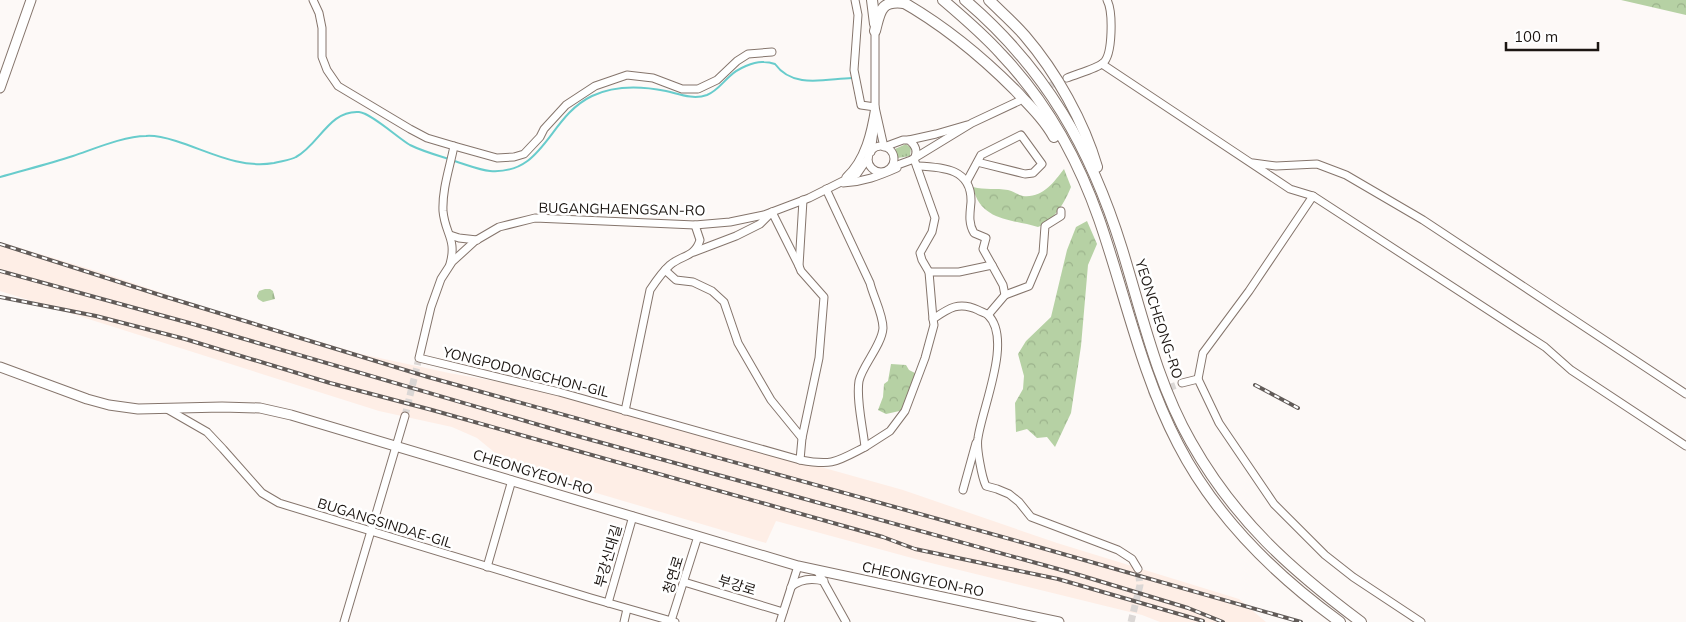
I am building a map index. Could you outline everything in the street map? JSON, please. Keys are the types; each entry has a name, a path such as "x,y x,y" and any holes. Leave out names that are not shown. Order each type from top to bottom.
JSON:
{"highway":[{"path":"872,0 875,31"},
{"path":"875,31 882,6 894,0 902,2 955,36 998,74 1049,128 1099,219"},
{"name":"YEONCHEONG-RO","path":"943,0 973,25 1002,54 1025,80 1050,115 1091,196 1137,344 1160,405 1178,445 1203,484 1254,549 1283,576 1340,622"},
{"name":"YEONCHEONG-RO","path":"965,0 982,14 1013,46 1061,109 1084,151 1109,209 1149,340 1170,400 1190,441 1214,479 1236,510 1266,543 1328,598 1361,622"},
{"path":"989,0 1025,36 1051,72 1072,107 1092,149 1109,209"}],"main road":[{"path":"0,88 31,0"},
{"name":"CHEONGYEON-RO","path":"0,367 87,399 109,405 138,409 222,406 260,408 291,414 798,566 1059,622"}],"street":[{"path":"313,0 319,13 322,28 322,57 327,70 338,86 427,138 453,147 497,158 514,157 524,154 566,104 595,86 627,75 653,78 682,89 698,89 717,80 737,61 748,54 772,52"},
{"path":"855,0 858,15 854,70 861,105 876,111"},
{"path":"876,0 876,111 870,165 879,172"},
{"path":"1067,78 1102,64 1109,55 1111,13 1107,0"},
{"path":"1102,64 1290,189 1313,196 1546,347 1571,370 1686,446"},
{"path":"876,111 884,136 890,141 898,141 936,134 972,123 1019,101"},
{"path":"876,111 884,147"},
{"path":"840,183 853,171 859,162 876,111"},
{"path":"840,183 860,182 915,163 972,123"},
{"path":"967,181 977,162 981,155 1021,135 1042,164 1033,174 1025,174 977,162"},
{"path":"910,140 916,149 915,163"},
{"path":"840,183 857,174 877,147 884,147 898,141"},
{"path":"450,266 454,253 450,235 444,224 443,204 453,147"},
{"path":"884,147 890,150 894,156 892,167"},
{"path":"840,183 886,171 892,167 915,163 947,170 963,176 970,190 969,219 972,230 974,233 986,238 983,249 1003,285 1005,295"},
{"name":"YONGPODONGCHON-GIL","path":"419,358 559,392 800,460 822,464 838,461 890,431 905,411 925,358 934,325 929,283 930,272 920,253 932,232 935,218 915,163"},
{"path":"1252,163 1276,166 1317,164 1346,175 1423,220 1686,394"},
{"name":"BUGANGHAENGSAN-RO","path":"419,358 431,307 441,279 450,266 477,240 499,227 535,218 695,225 730,222 772,212 840,183"},
{"path":"826,189 870,283 882,318 883,329 859,380 860,409 865,447"},
{"path":"1313,196 1249,291 1203,353 1198,379 1219,423 1274,504 1325,555 1360,582 1421,622"},
{"path":"799,266 803,200"},
{"path":"988,315 1005,295 1029,286 1043,253 1045,226 1060,216 1061,211"},
{"path":"772,212 801,271 824,297 819,358 802,438 800,460"},
{"name":"YONGPODONGCHON-GIL","path":"626,411 650,290 660,275 671,264 694,252 736,236 760,224 772,212"},
{"path":"694,252 700,240 695,225"},
{"path":"450,235 477,240"},
{"path":"930,272 959,272 992,265"},
{"path":"665,270 676,280 693,282 712,291 724,302 738,343 771,400 802,438"},
{"path":"932,319 946,310 961,305 975,308 988,315 997,333 998,349 992,384 963,490"},
{"path":"1182,383 1198,379"},
{"name":"BUGANGSINDAE-GIL","path":"166,408 207,432 262,493 279,503 627,609 673,621"},
{"path":"344,622 405,416"},
{"path":"977,440 982,479 986,486 1009,494 1019,502 1030,517 1118,550 1132,559 1138,569"},
{"path":"487,567 512,480"},
{"name":"부강신대길","path":"608,603 632,516"},
{"name":"청연로","path":"673,621 698,536"},
{"path":"780,622 798,566"},
{"path":"818,570 846,622"},
{"path":"791,587 796,582 812,578 824,581"},
{"name":"부강로","path":"684,582 783,612"},
{"path":"624,622 627,609"}],"shaded area":[{"path":"0,242 103,273 207,308 361,354 449,373 546,390 903,490 1057,543 1239,599 1266,622 1160,622 1142,615 923,561 776,521 766,543 515,469 477,438 452,427 379,411 0,291"}],"green space":[{"path":"1621,0 1686,0 1686,15"},
{"path":"906,144 911,148 910,156 898,158 895,149"},
{"path":"1064,169 1071,187 1069,193 1054,216 1038,227 998,217 982,206 973,187 1008,190 1023,196 1036,195 1047,188"},
{"path":"1087,221 1097,244 1088,265 1081,346 1071,413 1055,447 1047,437 1037,438 1027,429 1016,432 1015,403 1023,389 1024,376 1018,354 1026,341 1051,317 1067,250 1076,227"},
{"path":"265,289 273,291 275,299 263,302 258,299 259,291"},
{"path":"891,364 906,365 909,370 915,373 916,378 904,410 886,414 878,410 883,397 884,384 888,381"}],"waterway":[{"path":"454,161 490,171 508,170 523,164 535,155 577,105 601,92 619,88 647,88 697,97 714,91 737,71 760,62 775,64 782,72 800,80 821,81 852,78"},
{"path":"0,177 64,159 119,140 150,136 172,140 224,158 248,164 274,163 289,160 304,152 340,116 359,112 377,121 410,145 449,159"}],"tunnel":[{"path":"1031,95 1061,80"},
{"path":"405,416 419,358"},
{"path":"1149,395 1182,383"},
{"path":"1131,622 1140,585 1138,569"}],"railway":[{"path":"0,244 428,377 1301,622"},
{"path":"0,271 193,324 570,434 1076,574 1188,608 1223,622"},
{"path":"0,297 96,316 185,339 330,383 883,537 915,549 1058,579 1203,621"},
{"path":"1255,385 1298,408"}]}
